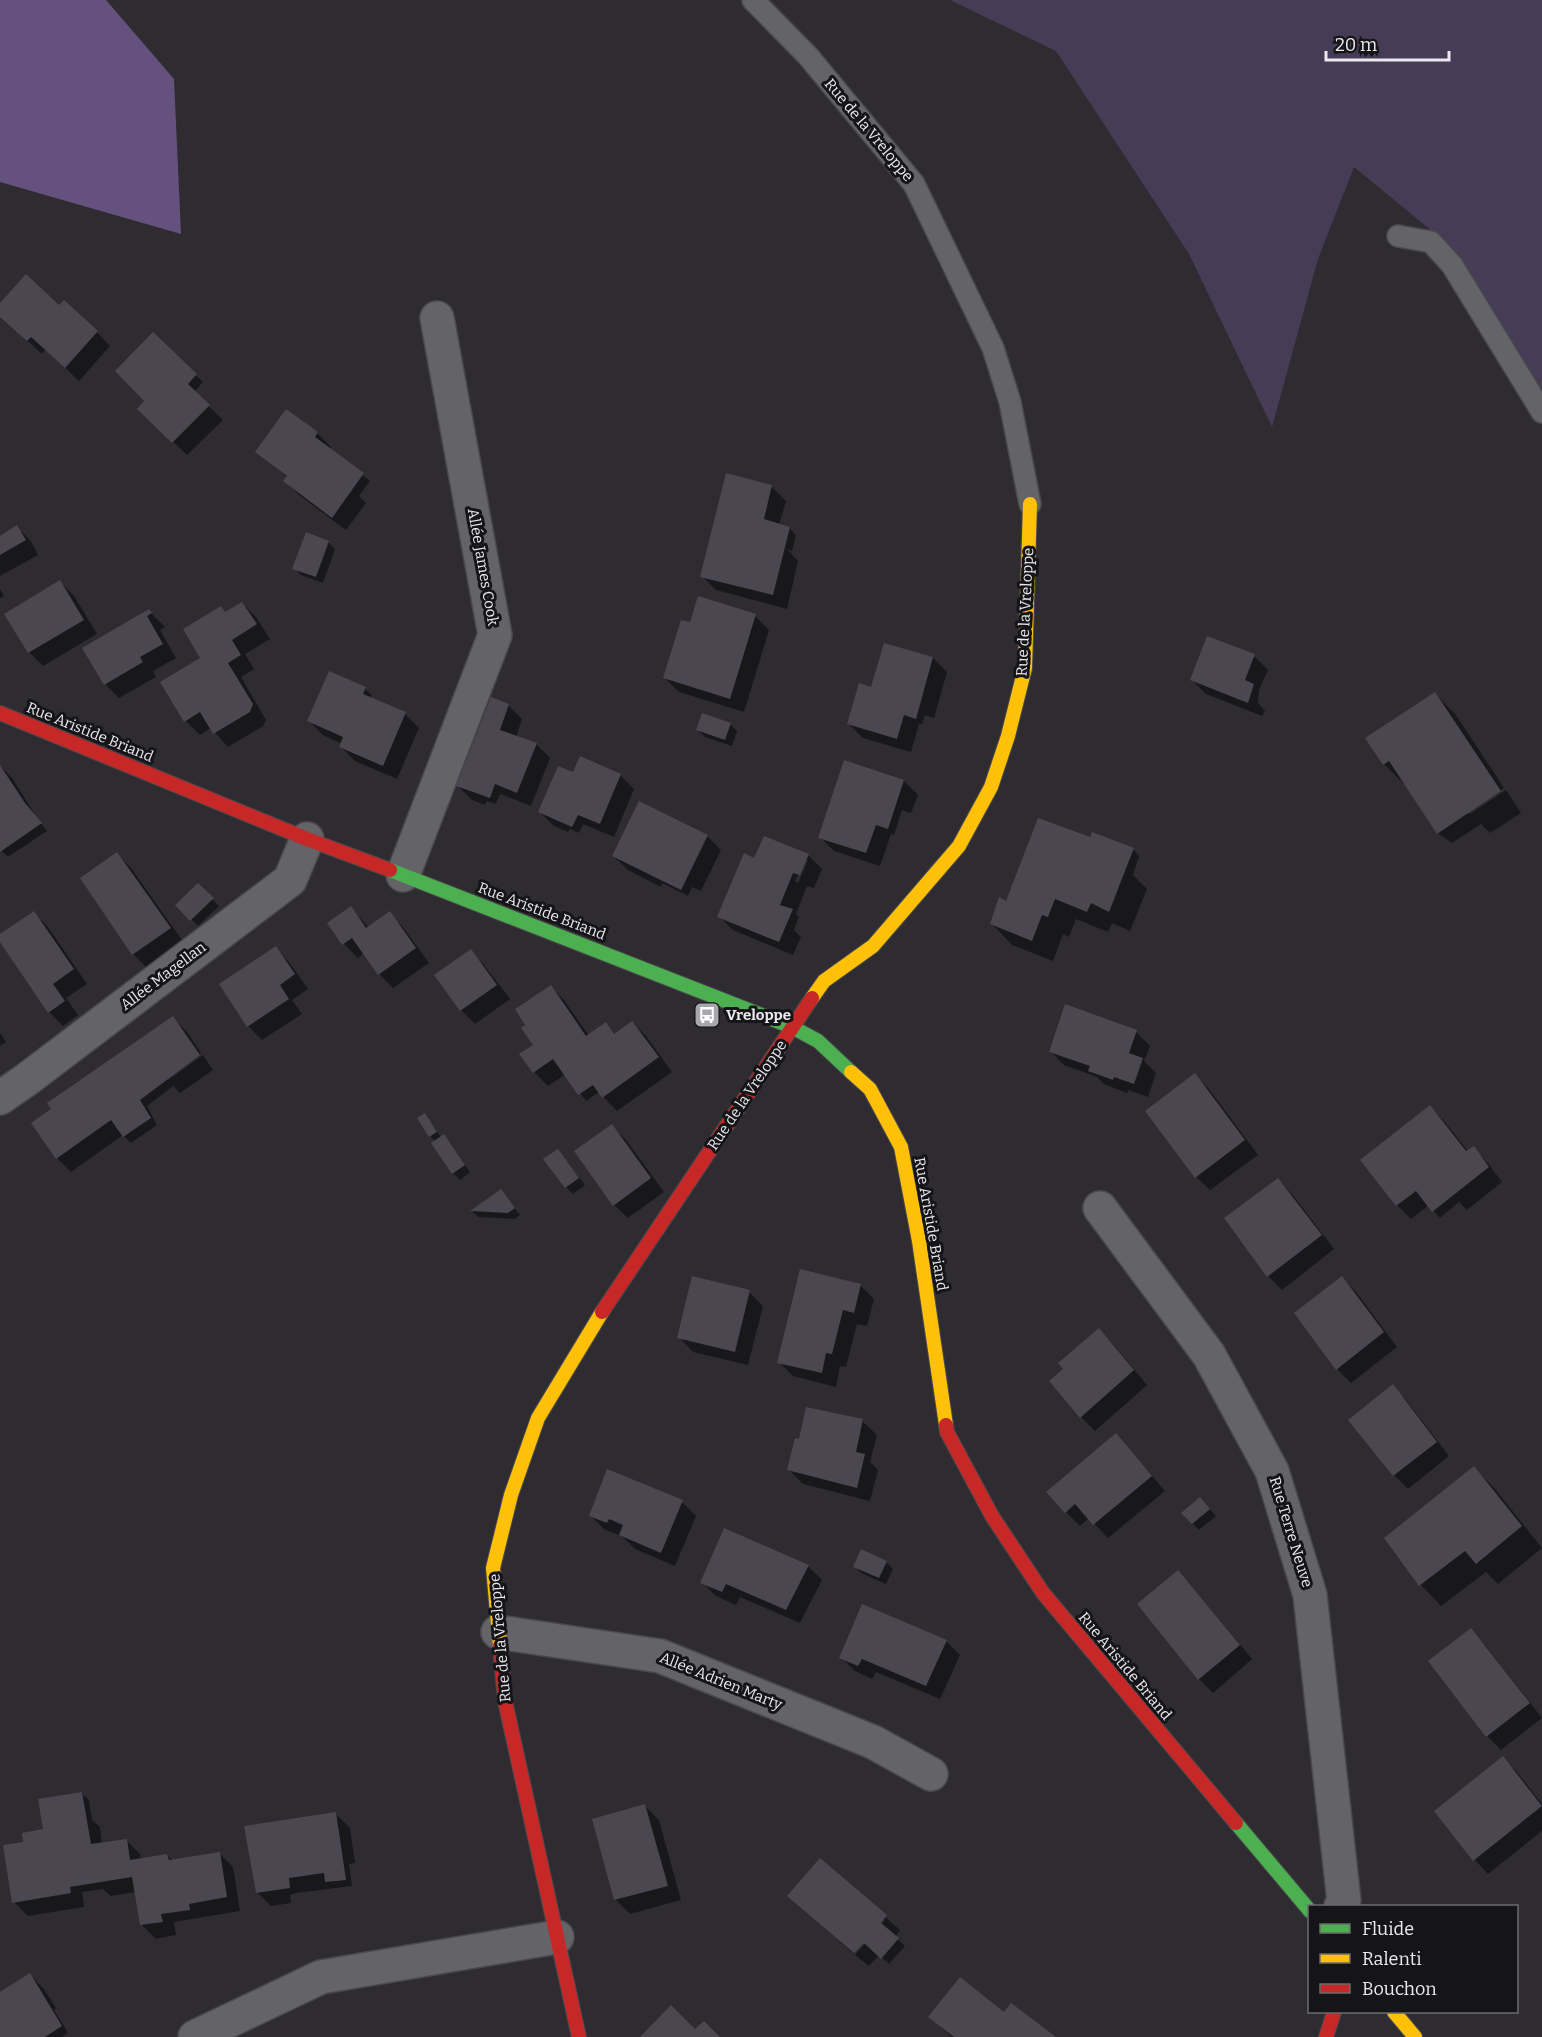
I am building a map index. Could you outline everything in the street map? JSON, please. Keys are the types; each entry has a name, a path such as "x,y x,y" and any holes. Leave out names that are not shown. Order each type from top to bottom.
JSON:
{"street":[{"name":"Allée James Cook","path":"403,875 495,635 437,318"},
{"name":"Rue de la Vreloppe","path":"579,2037 505,1701 493,1568 511,1495 538,1418 594,1324 792,1027 824,981 873,946 959,846 991,787 1008,736 1024,668 1030,504"},
{"name":"Rue Aristide Briand","path":"0,713 307,839 792,1027 818,1041 870,1089 901,1147 919,1241 947,1432 992,1516 1043,1593 1308,1909"},
{"name":"Allée Magellan","path":"0,1098 27,1080 290,880 307,839"},
{"name":"Rue Terre Neuve","path":"1100,1208 1209,1355 1272,1471 1310,1595 1344,1901 1342,1905"},
{"name":"Allée Adrien Marty","path":"498,1632 660,1656 873,1742 931,1774"},
{"path":"195,2037 321,1977 557,1937"},
{"path":"1326,2037 1334,2013"},
{"path":"1395,2013 1415,2037"}],"lane":[{"name":"Rue de la Vreloppe","path":"753,0 808,56 915,184 993,348 1010,402 1030,504"},
{"path":"1398,236 1431,242 1452,265 1542,412"}],"shaded area":[{"path":"0,0 106,0 174,79 181,234 0,182"},
{"path":"950,0 1542,0 1542,400 1449,245 1354,167 1318,259 1272,427 1189,254 1056,51"}],"building":[{"path":"26,274 59,305 64,300 98,331 65,368 31,337 27,341 0,317 0,303"},
{"path":"153,332 197,374 188,384 210,405 172,443 137,409 144,401 115,371"},
{"path":"286,409 318,432 315,437 364,473 332,518 283,481 287,476 255,452"},
{"path":"726,473 772,485 764,519 790,527 773,595 700,577"},
{"path":"17,525 26,540 0,555 0,536"},
{"path":"306,532 329,541 316,577 292,569"},
{"path":"60,580 84,620 28,653 4,614"},
{"path":"698,596 756,614 730,699 663,678 681,620 690,622"},
{"path":"242,602 257,624 232,640 241,655 228,663 253,704 250,712 213,734 200,712 184,722 160,682 200,658 183,629 221,606 225,612"},
{"path":"149,609 152,613 147,616 163,644 140,657 143,662 104,685 82,648"},
{"path":"1207,636 1255,654 1245,680 1254,684 1248,703 1190,680"},
{"path":"884,643 933,657 916,719 904,715 897,739 847,724 859,683 871,687"},
{"path":"329,671 366,687 363,694 406,712 383,766 339,747 343,737 307,721"},
{"path":"1435,692 1501,791 1437,834 1389,761 1383,765 1365,738"},
{"path":"491,697 509,704 500,730 537,743 517,793 495,784 490,798 456,786"},
{"path":"702,713 731,723 725,740 696,730"},
{"path":"580,756 621,774 600,824 578,815 572,827 538,812 558,766 573,772"},
{"path":"844,760 904,780 888,829 876,825 866,853 818,838"},
{"path":"0,765 25,803 42,823 0,852"},
{"path":"639,801 708,835 681,890 612,856"},
{"path":"1038,818 1090,837 1092,832 1134,848 1109,912 1091,903 1087,912 1055,899 1048,917 1042,915 1032,941 990,924 999,897 1006,901"},
{"path":"764,836 809,854 800,875 793,873 780,905 793,909 779,942 717,917 744,853 754,858"},
{"path":"117,852 171,928 132,955 80,878"},
{"path":"198,883 214,898 190,921 175,905"},
{"path":"351,906 366,928 390,911 416,948 378,975 352,938 342,945 327,923"},
{"path":"34,911 74,969 53,984 65,1001 48,1013 0,942 0,934"},
{"path":"276,946 295,974 280,985 289,999 247,1027 219,984"},
{"path":"471,949 497,985 460,1011 434,975"},
{"path":"551,985 586,1036 606,1022 614,1034 632,1021 659,1057 602,1098 593,1085 578,1095 553,1059 533,1073 519,1054 533,1045 521,1028 525,1025 515,1009"},
{"path":"1065,1004 1137,1030 1129,1053 1143,1058 1134,1084 1114,1077 1113,1080 1088,1071 1090,1066 1049,1052"},
{"path":"173,1016 200,1055 140,1100 151,1118 123,1137 111,1120 56,1159 31,1123 51,1109 47,1103"},
{"path":"1195,1073 1245,1140 1195,1178 1145,1111"},
{"path":"1430,1105 1466,1151 1474,1146 1489,1167 1432,1212 1416,1191 1396,1206 1360,1160"},
{"path":"425,1113 437,1132 429,1137 417,1118"},
{"path":"612,1124 651,1178 613,1206 574,1151"},
{"path":"444,1134 465,1165 452,1174 431,1143"},
{"path":"558,1149 579,1178 565,1188 543,1159"},
{"path":"1278,1178 1322,1235 1267,1277 1224,1218"},
{"path":"501,1189 515,1208 508,1213 470,1211"},
{"path":"800,1269 861,1284 854,1313 843,1310 832,1354 826,1353 822,1373 777,1363"},
{"path":"692,1276 750,1290 735,1352 677,1338"},
{"path":"1342,1276 1384,1332 1336,1370 1294,1313"},
{"path":"1099,1328 1134,1370 1080,1418 1049,1381 1063,1369 1058,1363"},
{"path":"1393,1384 1437,1442 1393,1476 1348,1420"},
{"path":"806,1407 863,1419 856,1452 865,1454 857,1488 787,1470 795,1438 799,1439"},
{"path":"1116,1433 1152,1476 1093,1525 1075,1504 1065,1513 1046,1492"},
{"path":"1474,1466 1522,1526 1476,1564 1465,1551 1419,1586 1384,1538"},
{"path":"607,1469 683,1500 661,1553 619,1535 623,1525 609,1519 607,1523 589,1516"},
{"path":"1200,1497 1210,1509 1192,1524 1181,1513"},
{"path":"724,1528 809,1565 786,1610 726,1584 722,1592 700,1583"},
{"path":"861,1549 887,1561 879,1578 853,1567"},
{"path":"1178,1570 1240,1645 1198,1680 1137,1604"},
{"path":"862,1604 947,1640 926,1686 862,1659 858,1666 839,1658"},
{"path":"1471,1628 1530,1703 1486,1737 1428,1661"},
{"path":"1503,1756 1542,1806 1473,1861 1434,1811"},
{"path":"82,1792 91,1844 127,1839 130,1860 167,1854 169,1860 220,1852 227,1897 189,1904 190,1910 161,1914 163,1922 140,1925 132,1877 70,1887 71,1893 12,1903 3,1845 23,1842 22,1833 43,1829 38,1799"},
{"path":"645,1804 668,1886 614,1900 592,1819"},
{"path":"336,1812 346,1880 325,1882 324,1873 289,1878 290,1888 256,1893 244,1826"},
{"path":"820,1858 887,1915 881,1923 899,1938 881,1959 864,1943 854,1953 787,1896"},
{"path":"30,1973 62,2026 45,2037 0,2037 0,1992"},
{"path":"960,1977 1004,2012 1011,2003 1056,2037 954,2037 928,2017"},
{"path":"671,2005 695,2029 704,2021 720,2037 640,2037"}],"traffic: fast":[{"path":"390,870 792,1027 818,1041 851,1072"},
{"path":"1236,1823 1308,1909"}],"traffic: slow":[{"path":"812,998 824,981 873,946 959,846 991,787 1008,736 1025,668 1030,504"},
{"path":"851,1072 870,1089 901,1147 919,1241 946,1425"},
{"path":"500,1646 493,1568 511,1495 538,1418 602,1312"},
{"path":"1395,2013 1415,2037"}],"traffic: jam":[{"path":"0,713 307,839 390,870"},
{"path":"602,1312 812,998"},
{"path":"946,1425 947,1432 992,1516 1043,1593 1236,1823"},
{"path":"500,1646 505,1701 579,2037"},
{"path":"1326,2037 1334,2013"}],"place":[{"name":"Vreloppe","path":"707,1015"}]}
